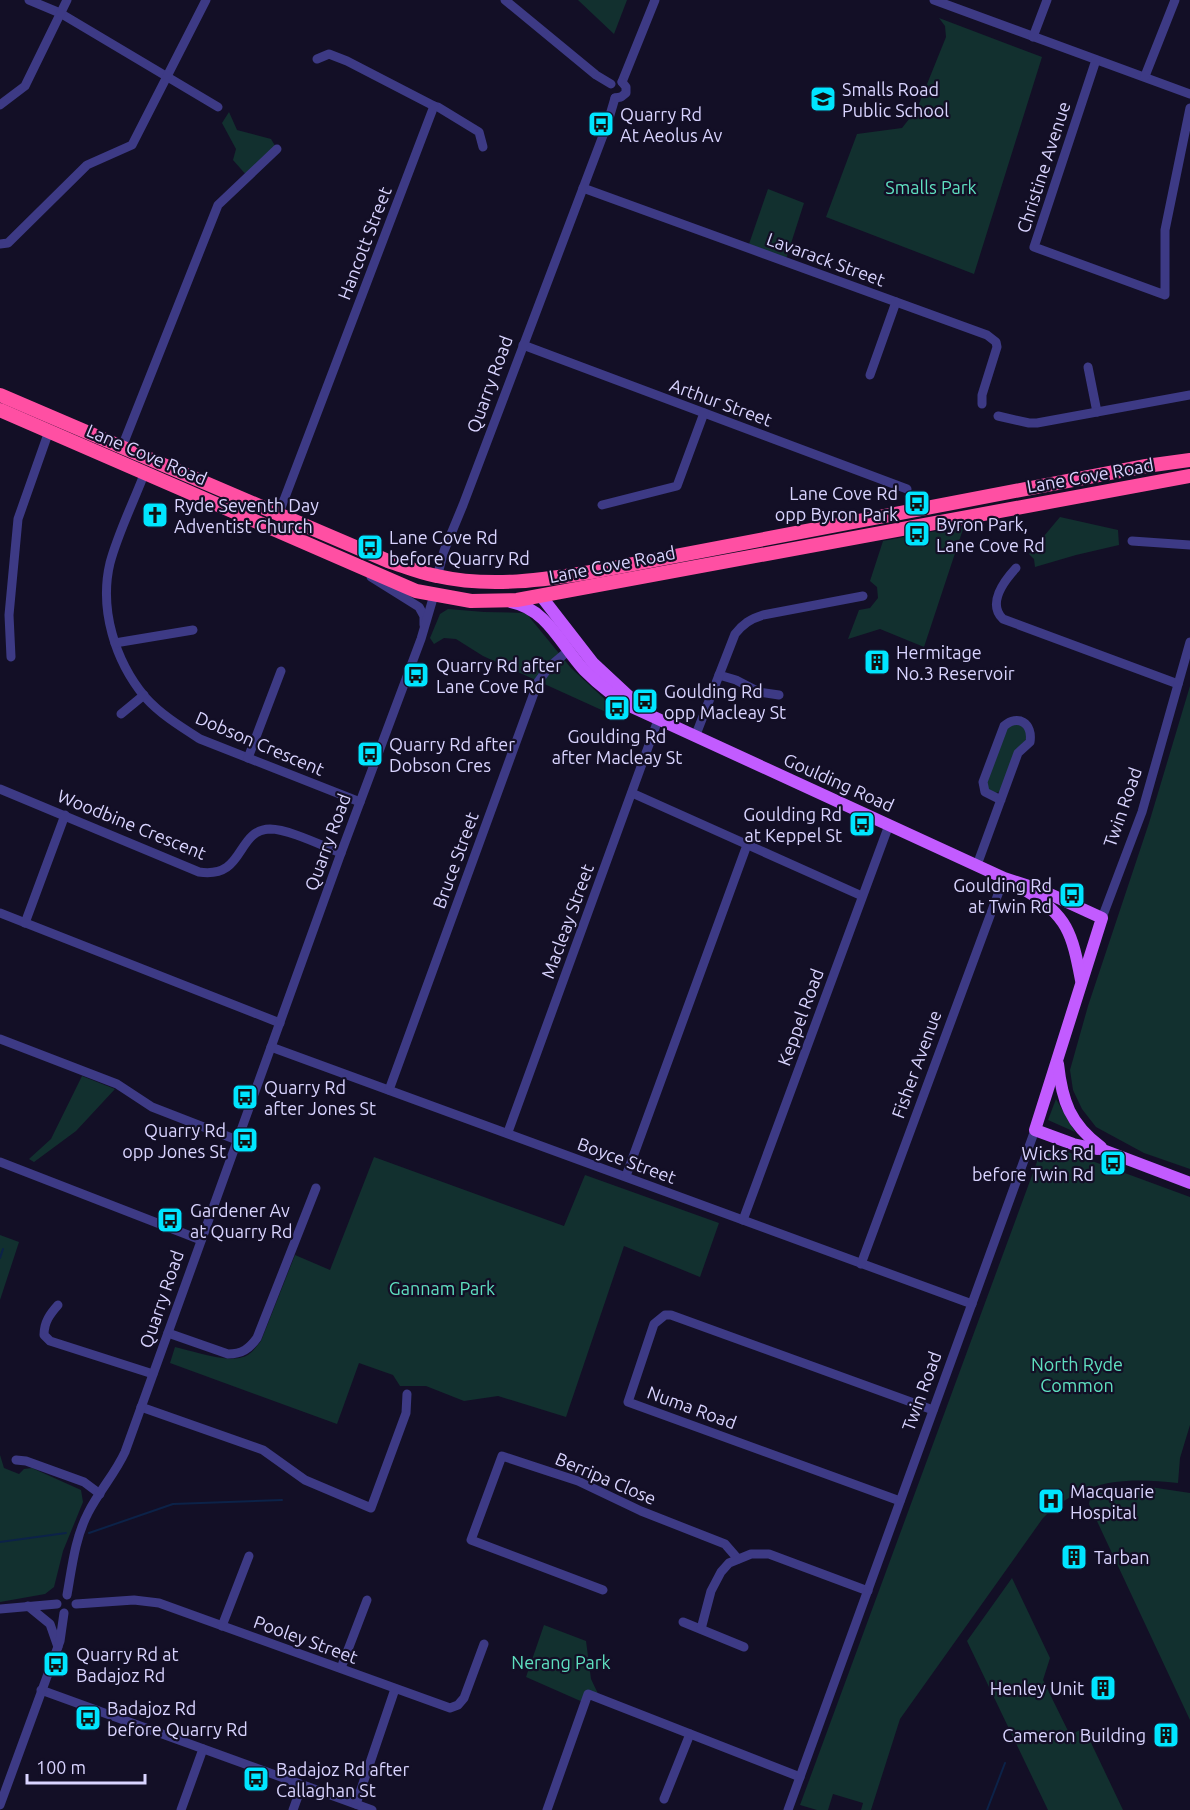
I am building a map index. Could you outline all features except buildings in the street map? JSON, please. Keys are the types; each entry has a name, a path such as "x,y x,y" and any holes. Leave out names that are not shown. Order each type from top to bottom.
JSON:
{"highway":[{"name":"Lane Cove Road","path":"0,395 388,561 437,577 493,582 535,580 588,573 1146,466 1190,460"},
{"name":"Lane Cove Road","path":"0,410 416,591 471,601 507,601 541,596 1190,476"},
{"name":"Quarry Road","path":"434,596 437,577"},
{"path":"493,582 531,590 541,596"}],"main road":[{"name":"Goulding Road","path":"541,596 584,669 611,694 658,720 1004,878 1038,897 1055,911 1069,932"},
{"name":"Goulding Road","path":"507,601 536,612 572,647"},
{"name":"Goulding Road","path":"1004,878 1041,890 1100,921"},
{"path":"1038,897 1100,921"},
{"name":"Twin Road","path":"1036,1126 1100,921"},
{"name":"Twin Road","path":"1069,932 1076,952 1081,981"},
{"path":"1057,1058 1067,1108 1083,1132 1103,1151"},
{"path":"1036,1126 1076,1137 1103,1151 1190,1183"}],"street":[{"path":"29,0 60,13 218,107"},
{"path":"0,105 25,86 67,0"},
{"path":"0,244 8,243 87,165 132,145 207,0"},
{"path":"505,0 596,75 611,84"},
{"path":"622,82 655,0"},
{"path":"934,0 1190,94"},
{"path":"1033,37 1047,0"},
{"path":"1145,76 1175,0"},
{"path":"317,58 329,54 347,61 438,107 479,132 483,147"},
{"name":"Christine Avenue","path":"1096,60 1034,247 1165,295 1165,230 1190,108"},
{"path":"616,81 622,82 626,87 626,93 615,98 610,92 611,84 616,81"},
{"name":"Quarry Road","path":"437,577 444,551 464,505 615,98"},
{"name":"Hancott Street","path":"279,513 434,106"},
{"path":"122,447 218,205 277,149"},
{"name":"Lavarack Street","path":"583,188 987,335 996,342 996,352 982,395 982,404"},
{"path":"870,375 896,302"},
{"name":"Arthur Street","path":"523,345 907,489"},
{"path":"1088,367 1097,412"},
{"path":"998,416 1037,423 1190,395"},
{"path":"602,505 677,486 704,413"},
{"path":"11,657 5,613 18,519 49,431"},
{"name":"Dobson Crescent","path":"145,472 111,561 107,597 108,614 115,643 127,670 155,707 200,739 360,802"},
{"path":"1132,541 1190,545"},
{"path":"355,564 377,581 419,607 424,619 422,639"},
{"path":"1016,568 1004,581 996,602 999,615 1004,619 1178,684"},
{"name":"Quarry Road","path":"67,1595 80,1531 88,1512 117,1469 141,1407 341,853 422,639 434,596"},
{"path":"695,737 735,634 742,625 752,619 863,596"},
{"path":"115,643 193,630"},
{"name":"Twin Road","path":"1100,921 1142,812 1190,642"},
{"name":"Bruce Street","path":"389,1090 538,682 549,667 572,647"},
{"path":"248,758 280,671"},
{"path":"720,675 759,692 779,695"},
{"path":"121,714 144,695"},
{"name":"Macleay Street","path":"508,1132 658,720"},
{"path":"977,865 1001,800 1018,753 1029,742 1030,730 1028,725 1021,721 1011,721 1004,726 982,782 985,792 1001,800"},
{"name":"Woodbine Crescent","path":"0,789 199,872 220,871 226,868 238,856 246,842 256,833 264,830 279,830 341,853"},
{"path":"632,793 862,896"},
{"path":"25,923 65,815"},
{"name":"Keppel Road","path":"743,1220 889,825"},
{"path":"626,1176 747,845"},
{"name":"Fisher Avenue","path":"861,1263 1004,878"},
{"path":"0,913 280,1023"},
{"path":"0,1039 117,1084 153,1107 237,1140"},
{"name":"Boyce Street","path":"271,1047 972,1304"},
{"name":"Twin Road","path":"788,1810 1036,1126"},
{"path":"0,1162 201,1240"},
{"path":"168,1333 228,1354 237,1354 251,1347 257,1338 316,1188"},
{"path":"58,1305 44,1329 44,1335 50,1341 153,1374"},
{"name":"Numa Road","path":"900,1501 628,1401 654,1324 665,1315 671,1315 933,1410"},
{"path":"141,1407 263,1450 305,1480 371,1508 406,1413 407,1394"},
{"name":"Berripa Close","path":"603,1590 471,1540 502,1456 578,1480 641,1511 725,1544 738,1559"},
{"path":"16,1460 26,1461 84,1482 100,1494"},
{"path":"700,1629 716,1581 724,1567 751,1554 769,1554 868,1591"},
{"path":"222,1626 249,1556"},
{"path":"67,1595 72,1597 76,1604 71,1612 64,1613 60,1611 57,1604 60,1598 67,1595"},
{"name":"Pooley Street","path":"76,1604 145,1600 159,1603 450,1708 458,1706 464,1698 484,1644"},
{"path":"340,1668 367,1600"},
{"path":"0,1609 57,1604"},
{"path":"28,1606 50,1624 58,1647"},
{"path":"0,1806 58,1647 64,1613"},
{"path":"683,1622 744,1647"},
{"path":"356,1804 395,1689"},
{"path":"41,1690 372,1810"},
{"path":"547,1810 588,1694 800,1777"},
{"path":"664,1799 690,1734"},
{"path":"181,1810 203,1749"},
{"path":"293,1810 302,1785"}],"green space":[{"path":"578,0 627,0 614,34"},
{"name":"Smalls Park","path":"939,18 1042,57 974,274 826,217 857,134 902,128 917,109 946,37 945,26"},
{"path":"229,112 237,130 271,139 277,149 248,177 233,160 236,149 222,123"},
{"path":"768,189 804,203 786,259 749,244"},
{"path":"1060,517 1118,530 1119,545 1035,567 1034,559 1029,554"},
{"path":"964,526 924,647 880,629 848,639 859,610 870,608 878,598 877,587 870,581 883,541"},
{"path":"448,609 526,613 571,668 610,704 606,712 483,656 456,639 444,638 434,644 430,638 440,614"},
{"path":"1190,686 1190,1169 1144,1153 1096,1127 1082,1109 1073,1090 1070,1070 1088,1006 1149,823"},
{"path":"1018,723 1027,731 1026,739 1001,791 996,793 989,791 986,784 1006,728"},
{"path":"82,1076 115,1089 76,1131 34,1162 29,1159 51,1139"},
{"path":"1056,1099 1075,1132 1048,1120"},
{"name":"North Ryde Common","path":"1054,1147 1190,1197 1190,1425 1180,1458 1178,1483 1140,1480 1106,1484 1089,1488 1058,1505 1043,1518 900,1719 871,1810 861,1810 863,1803 833,1794 828,1810 817,1810 800,1805 1041,1151"},
{"name":"Gannam Park","path":"374,1157 564,1226 585,1175 719,1223 700,1277 624,1246 566,1417 498,1396 464,1401 426,1386 400,1386 393,1375 359,1363 337,1424 170,1363 175,1347 228,1359 243,1357 253,1350 261,1341 295,1255 330,1270"},
{"path":"0,1235 19,1242 0,1300"},
{"path":"0,1455 4,1468 19,1474 24,1469 32,1468 81,1490 83,1502 63,1551 54,1587 45,1594 0,1602"},
{"path":"1150,1487 1190,1493 1190,1720 1089,1504 1090,1499 1099,1493"},
{"path":"1012,1578 1050,1658 1043,1680 1070,1735 1084,1728 1123,1810 1048,1810 967,1641"},
{"name":"Nerang Park","path":"544,1625 586,1641 591,1679 600,1698 589,1694 585,1703 526,1677"}],"waterway":[{"path":"0,1258 3,1249"},
{"path":"89,1533 173,1504 282,1500"},
{"path":"0,1542 66,1533"},
{"path":"987,1810 1005,1763"}],"place":[{"name":"Smalls Road Public School","path":"823,99"},
{"name":"Quarry Rd At Aeolus Av","path":"601,124"},
{"name":"Lane Cove Rd opp Byron Park","path":"917,503"},
{"name":"Ryde Seventh Day Adventist Church","path":"155,515"},
{"name":"Byron Park, Lane Cove Rd","path":"917,534"},
{"name":"Lane Cove Rd before Quarry Rd","path":"370,547"},
{"name":"Hermitage No.3 Reservoir","path":"877,662"},
{"name":"Quarry Rd after Lane Cove Rd","path":"416,675"},
{"name":"Goulding Rd opp Macleay St","path":"645,701"},
{"name":"Goulding Rd after Macleay St","path":"617,708"},
{"name":"Quarry Rd after Dobson Cres","path":"370,754"},
{"name":"Goulding Rd at Keppel St","path":"862,824"},
{"name":"Goulding Rd at Twin Rd","path":"1072,895"},
{"name":"Quarry Rd after Jones St","path":"245,1097"},
{"name":"Quarry Rd opp Jones St","path":"245,1140"},
{"name":"Wicks Rd before Twin Rd","path":"1113,1163"},
{"name":"Gardener Av at Quarry Rd","path":"170,1220"},
{"name":"Macquarie Hospital","path":"1051,1501"},
{"name":"Tarban","path":"1074,1557"},
{"name":"Quarry Rd at Badajoz Rd","path":"56,1664"},
{"name":"Henley Unit","path":"1103,1688"},
{"name":"Badajoz Rd before Quarry Rd","path":"88,1718"},
{"name":"Cameron Building","path":"1166,1735"},
{"name":"Badajoz Rd after Callaghan St","path":"256,1779"}]}
